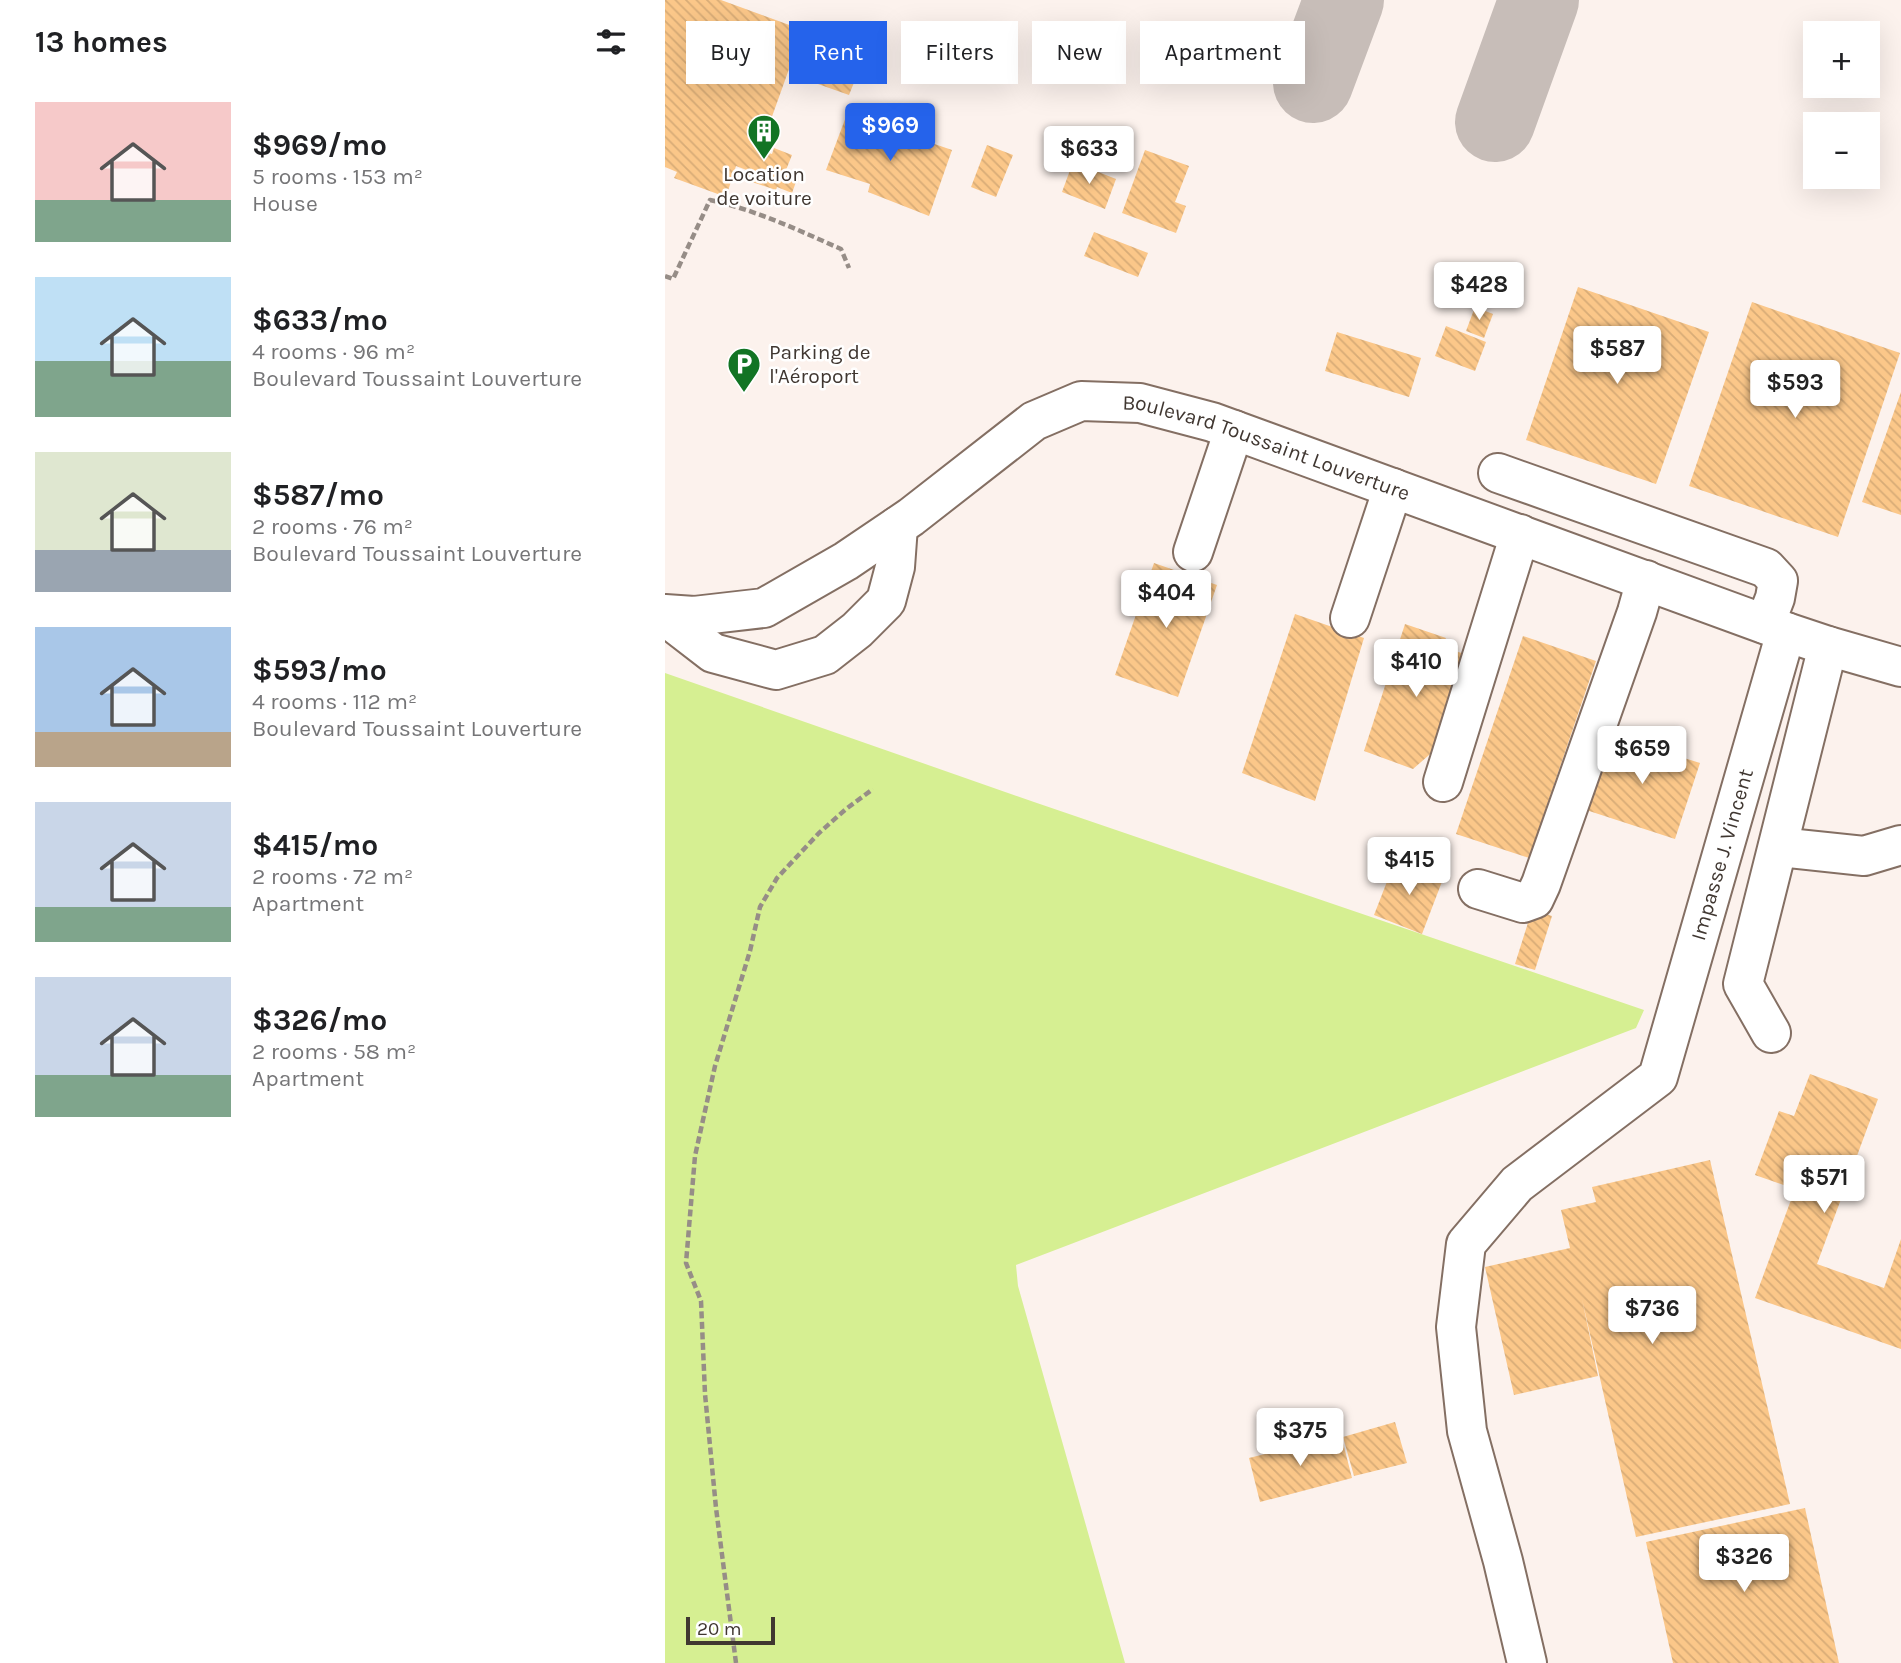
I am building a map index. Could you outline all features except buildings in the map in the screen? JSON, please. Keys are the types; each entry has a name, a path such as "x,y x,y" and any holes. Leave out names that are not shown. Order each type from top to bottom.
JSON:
{"main road":[{"name":"Boulevard Toussaint Louverture","path":"665,615 694,616 764,608 846,561 898,526 1034,421 1081,401 1140,404 1212,422 1775,628 1901,667"},
{"path":"1193,552 1234,430"},
{"name":"Impasse J. Vincent","path":"1498,473 1766,568 1778,581 1775,628 1658,1077 1517,1184 1466,1244 1456,1328 1467,1431 1503,1561 1527,1663"},
{"path":"1350,618 1393,488"},
{"path":"665,615 713,653 776,670 825,655 857,630 886,601 895,567 898,526"},
{"path":"1443,782 1520,534"},
{"path":"1478,889 1523,903 1534,898 1551,858 1646,580"},
{"path":"1771,1033 1743,984 1828,646"},
{"path":"1778,847 1864,856 1901,845"}],"path":[{"path":"665,276 674,279 710,200 734,205 779,221 841,249 849,268"},
{"path":"736,1663 716,1508 705,1394 701,1301 686,1263 695,1156 715,1066 750,951 759,907 777,878 819,833 873,789"}],"green space":[{"path":"665,673 1644,1010 1636,1028 1016,1265 1018,1286 1125,1663 665,1663"}],"taxiway":[{"path":"1313,83 1344,0"},
{"path":"1495,122 1539,0"}],"place":[{"name":"Location de voiture","path":"764,161"},
{"name":"Parking de l'Aéroport","path":"744,394"}]}
